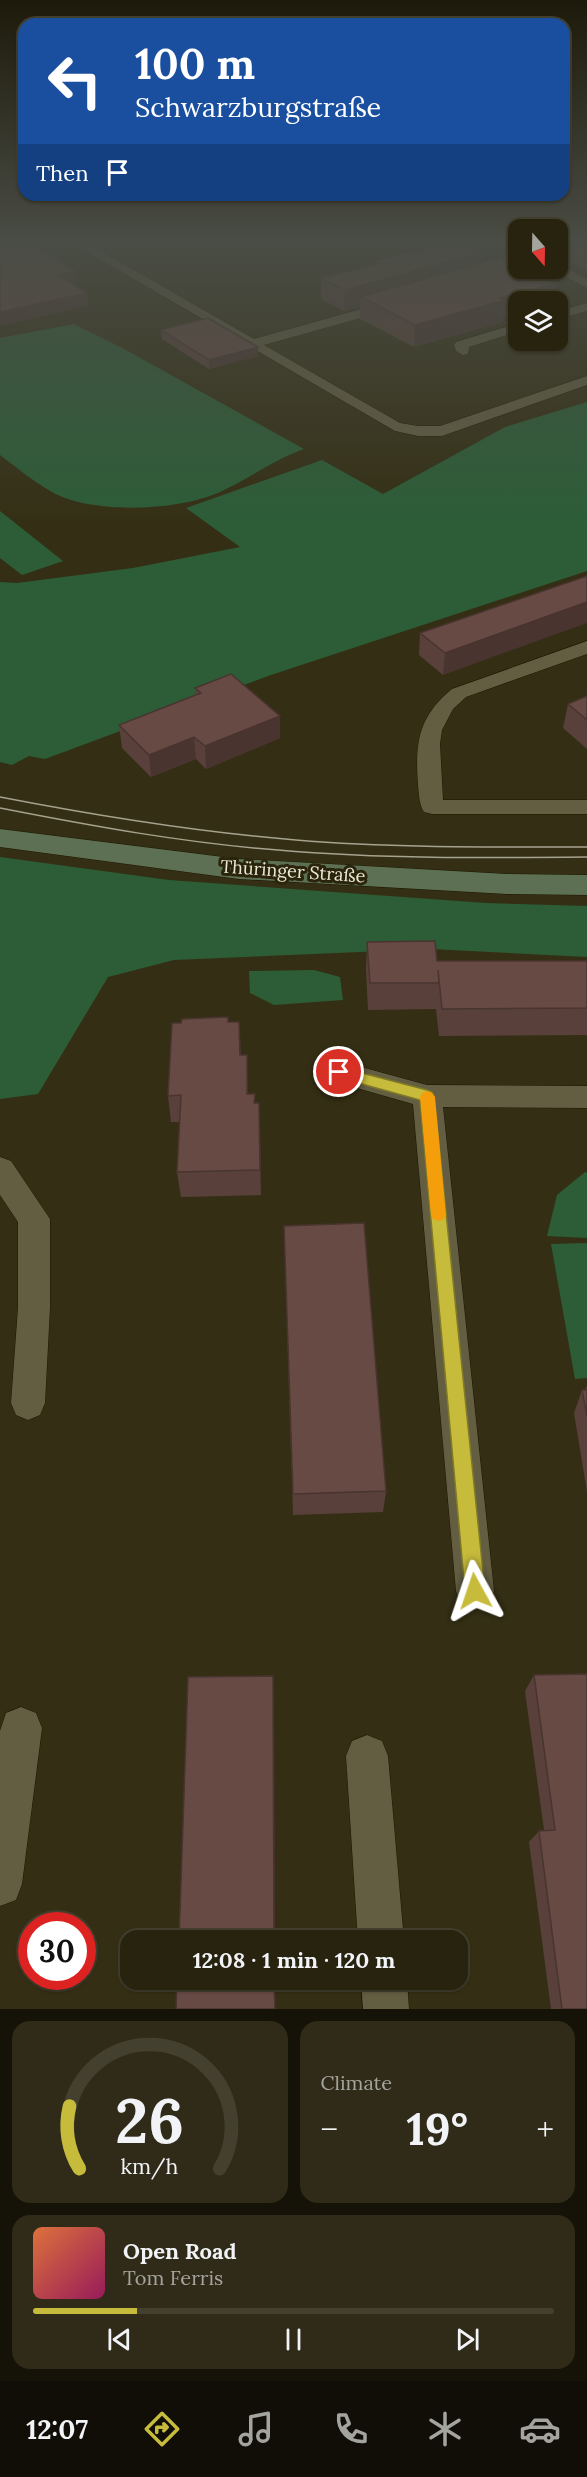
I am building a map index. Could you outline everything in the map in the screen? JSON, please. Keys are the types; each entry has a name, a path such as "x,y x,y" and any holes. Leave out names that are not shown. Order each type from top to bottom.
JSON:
{"main road":[{"name":"Thüringer Straße","path":"0,838 239,868 507,884 587,885"}],"street":[{"path":"240,337 394,426 409,431 442,431 587,380"},
{"path":"252,344 278,337"},
{"path":"463,351 461,345 488,337"},
{"path":"587,647 459,693 447,702 430,729 427,759 432,807 587,807"},
{"path":"339,1072 427,1096 587,1097"},
{"path":"427,1096 475,1591"},
{"path":"0,1170 34,1219 34,1308 28,1403"},
{"path":"0,1884 21,1728"},
{"path":"367,1756 380,1930"},
{"path":"385,1990 386,2009"}],"green space":[{"path":"100,337 304,449 222,491 184,503 137,508 90,504 69,499 52,492 0,455 0,338"},
{"path":"587,402 587,571 271,675 45,759 29,756 12,765 0,762 0,582 17,583 133,568 240,547 186,508 322,460 383,494 505,427"},
{"path":"0,511 63,561 22,575 0,558"},
{"path":"0,857 169,880 486,903 587,906 587,957 431,949 174,960 108,977 38,1094 0,1099"},
{"path":"314,970 340,977 343,1000 274,1005 250,993 249,971"},
{"path":"585,1172 587,1173 587,1238 547,1236 557,1195"},
{"path":"587,1243 587,1378 575,1379 551,1244"}],"building":[{"path":"172,337 240,337 258,347 209,360"},
{"path":"587,576 587,602 445,653 420,633"},
{"path":"231,674 280,716 205,746 194,737 149,755 119,725 201,693 195,688"},
{"path":"587,696 587,720 568,704"},
{"path":"435,941 437,961 587,961 587,1008 442,1009 438,970 439,983 370,983 367,942"},
{"path":"228,1017 228,1022 239,1022 240,1055 247,1055 247,1094 255,1094 254,1103 259,1103 260,1170 177,1172 181,1095 168,1096 172,1023 181,1023 182,1019"},
{"path":"364,1223 386,1491 293,1494 284,1226"},
{"path":"582,1390 587,1390 587,1416"},
{"path":"587,1674 587,2009 562,2009 539,1831 555,1830 534,1675"},
{"path":"273,1676 274,1930 179,1930 188,1677"},
{"path":"177,1990 274,1990 275,2009 176,2009"}],"tram line":[{"path":"0,797 148,823 296,840 405,846 587,847"},
{"path":"0,808 139,833 278,850 471,858 587,857"}],"slow traffic":[{"path":"427,1097 439,1215"}],"route":[{"path":"339,1072 427,1096 475,1591"}]}
